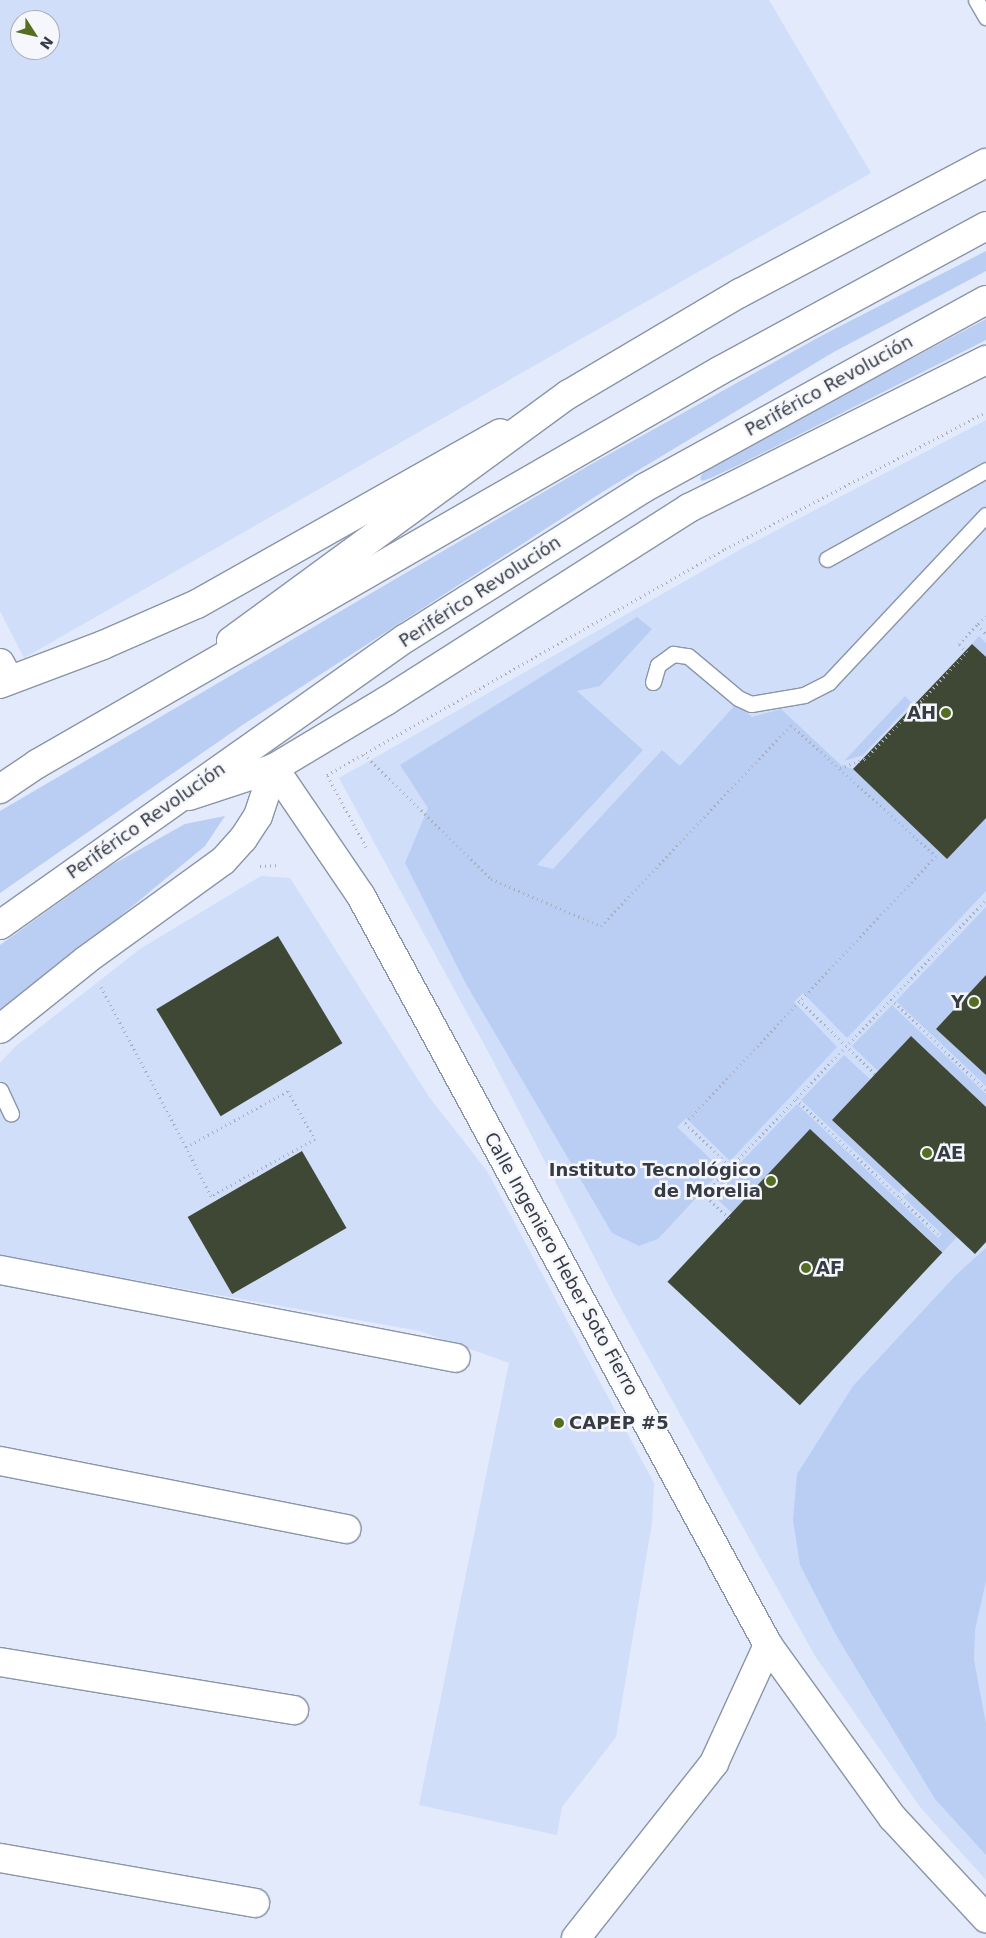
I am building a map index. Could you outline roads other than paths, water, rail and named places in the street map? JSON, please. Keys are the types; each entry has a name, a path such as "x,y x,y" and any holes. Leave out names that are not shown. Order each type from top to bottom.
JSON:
{"main road":[{"path":"3,675 104,646 197,604 569,394 740,294 986,162"},
{"path":"0,789 158,693 719,371 986,226"},
{"name":"Periférico Revolución","path":"0,925 406,638 644,488 986,300"},
{"path":"178,799 274,768 386,701 689,508 986,360"},
{"path":"158,693 569,394"},
{"path":"0,1029 86,960 223,861 243,839 258,816 274,768"},
{"name":"Calle Ingeniero Heber Soto Fierro","path":"274,768 361,896 768,1645 893,1818 986,1918"},
{"path":"0,1270 456,1358"},
{"path":"0,1461 346,1529"},
{"path":"576,1938 714,1763 768,1645"},
{"path":"0,1662 294,1710"},
{"path":"0,1858 254,1903"}],"lane":[{"path":"976,0 986,17"},
{"path":"827,559 986,470"},
{"path":"653,682 658,664 673,654 688,656 738,698 751,704 804,695 829,682 986,515"},
{"path":"0,1090 11,1114"}],"place":[{"name":"AH","path":"946,713"},
{"name":"Y","path":"974,1002"},
{"name":"AE","path":"927,1153"},
{"name":"Instituto Tecnológico de Morelia","path":"771,1181"},
{"name":"AF","path":"806,1268"},
{"name":"CAPEP #5","path":"559,1423"}]}
